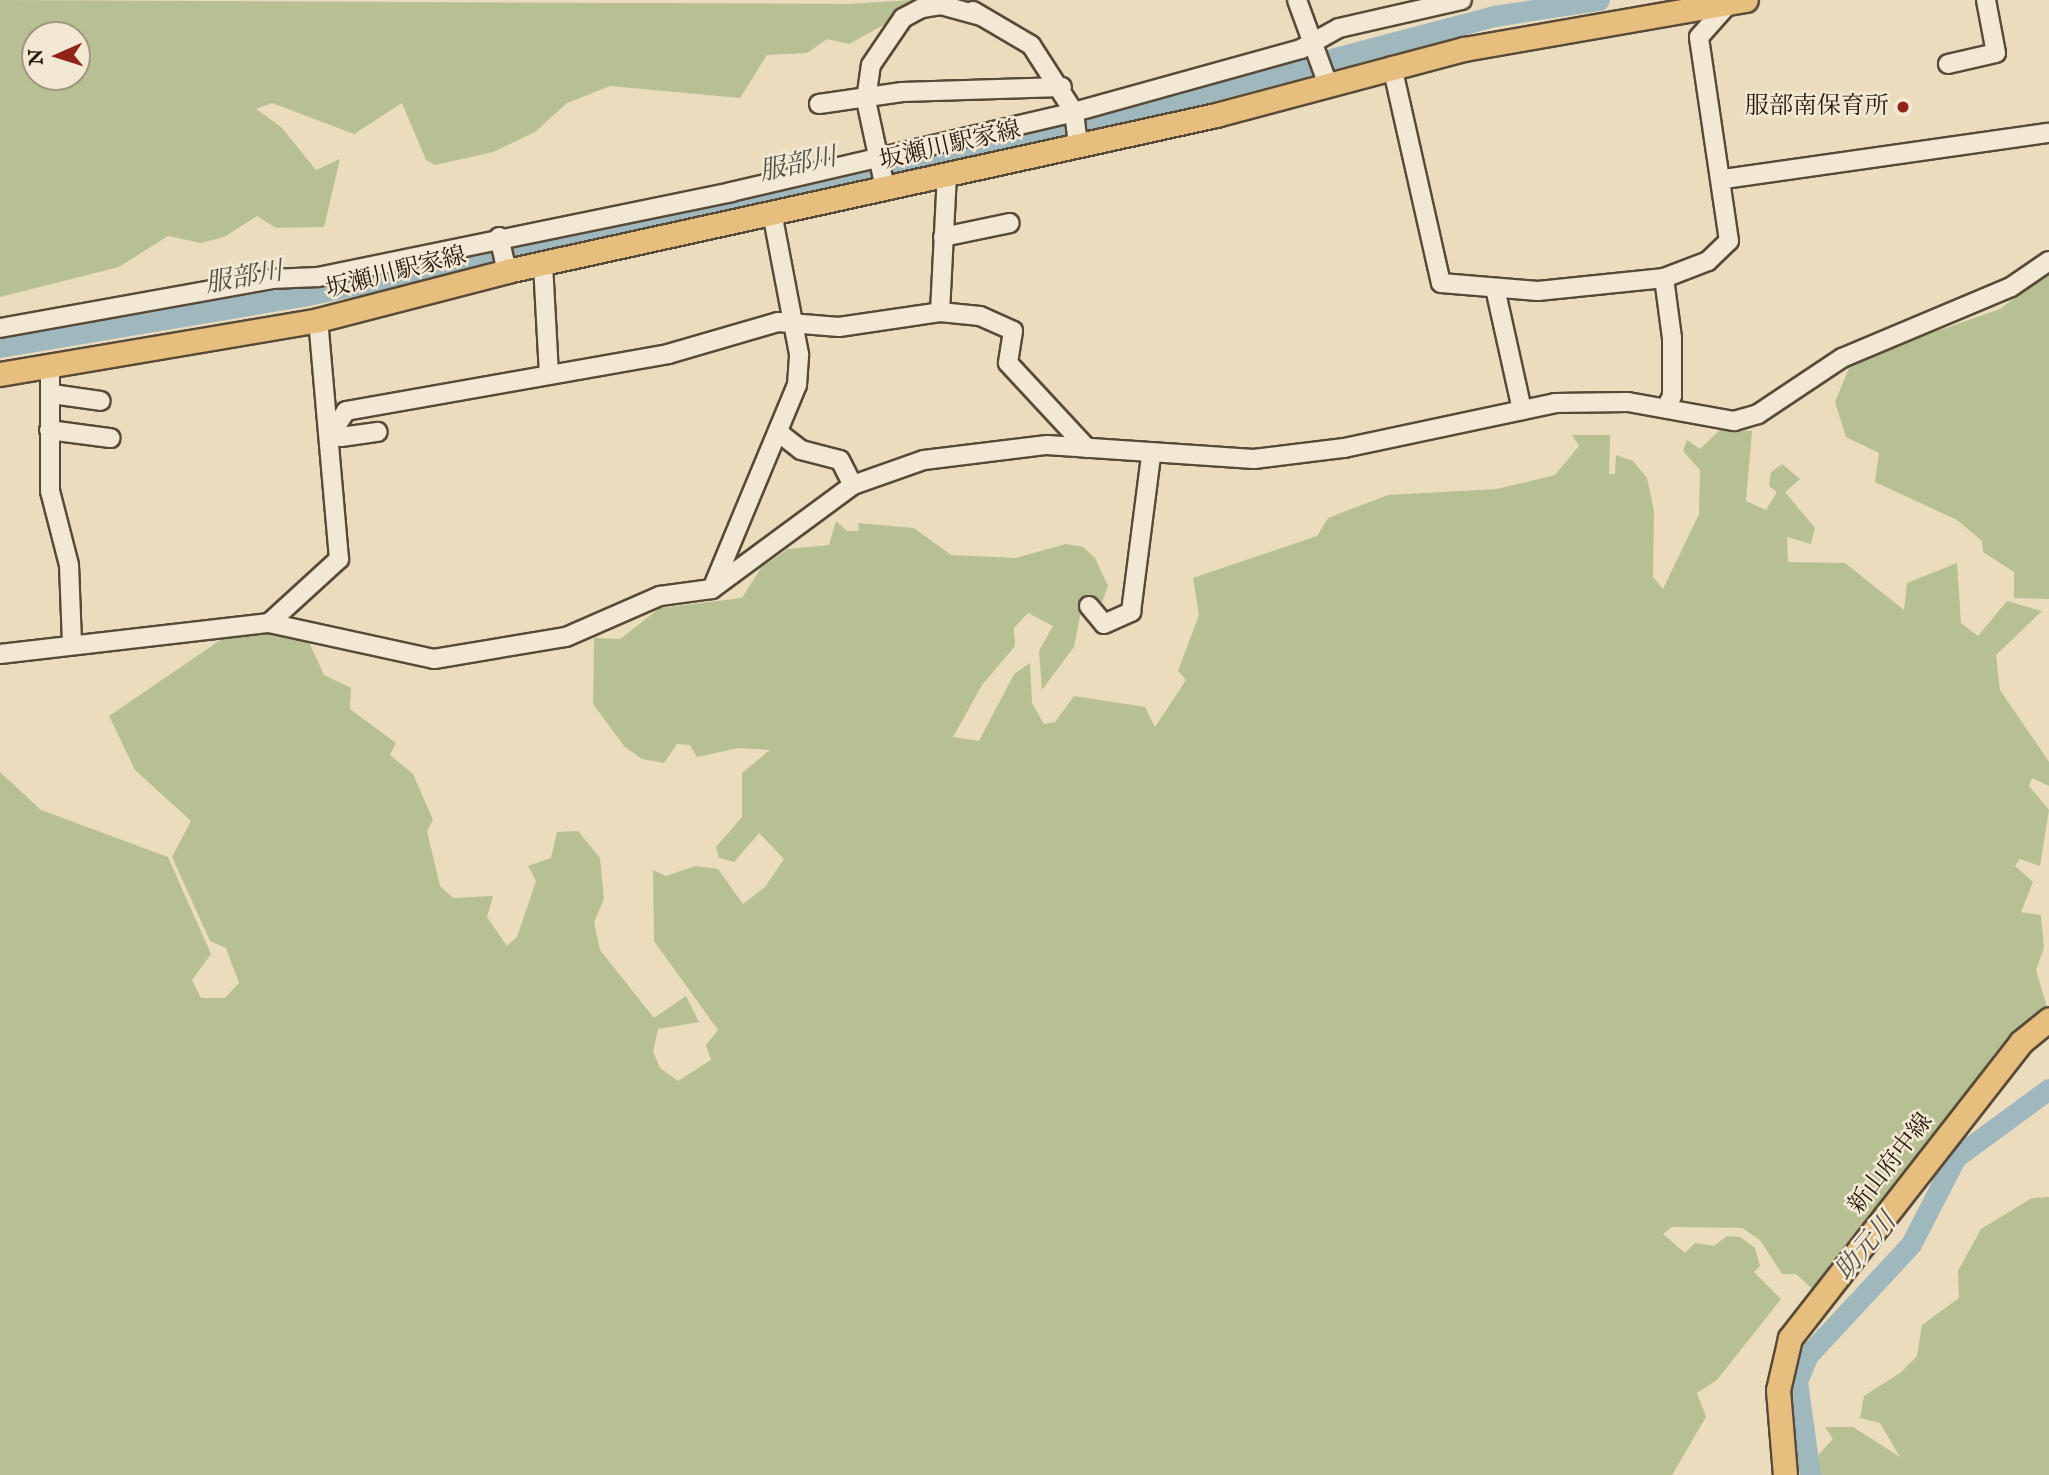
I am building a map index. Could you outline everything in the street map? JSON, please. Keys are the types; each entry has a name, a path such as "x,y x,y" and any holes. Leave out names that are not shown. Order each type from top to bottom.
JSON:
{"main road":[{"name":"坂瀬川駅家線","path":"0,374 318,320 506,268 543,264 884,185 947,174 1326,78 1737,1"},
{"name":"新山府中線","path":"1785,1475 1778,1390 1796,1329 2021,1042 2049,1019"}],"street":[{"path":"951,0 1031,45 1062,87 1073,115 1078,141"},
{"path":"1297,0 1318,47 1326,78"},
{"path":"0,328 271,279 318,277 1073,115 1318,47 1339,29 1462,0"},
{"path":"1948,64 1996,53 1986,0"},
{"path":"1392,66 1437,279 1538,291 1664,278 1724,250 1729,241 1724,179 1699,37 1737,1"},
{"path":"884,185 866,100 871,65 903,18 941,5 981,16"},
{"path":"819,104 866,100 902,92 1062,87"},
{"path":"1724,179 2049,133"},
{"path":"940,312 947,174"},
{"path":"712,589 797,385 792,319 772,213"},
{"path":"943,237 1010,223"},
{"path":"499,237 506,268"},
{"path":"0,654 72,643 270,623 400,656 470,656 566,637 660,596 712,589 853,485 924,460 1047,445 1151,456 1254,459 1344,448 1522,410 1592,402 1666,408 1706,420 1758,414 1842,358 2011,287 2049,261"},
{"path":"543,264 549,375"},
{"path":"1664,278 1672,338 1672,396 1666,408"},
{"path":"1496,288 1522,410"},
{"path":"332,432 346,411 668,354 792,319 839,327 940,312 980,316 1013,331 1008,363 1087,448"},
{"path":"270,623 339,559 332,432 318,320"},
{"path":"50,365 50,491 69,565 72,643"},
{"path":"52,394 101,401"},
{"path":"49,430 110,438"},
{"path":"332,432 341,437 378,432"},
{"path":"778,432 801,450 840,460 853,485"},
{"path":"1089,606 1104,624 1131,612 1151,456"}],"green space":[{"path":"0,0 847,4 913,0 909,11 849,44 827,39 807,53 767,55 740,98 610,86 567,103 535,132 493,152 435,165 426,160 402,103 354,134 272,103 256,109 281,127 316,170 340,159 324,227 276,228 257,216 224,237 201,243 168,236 119,267 0,297"},
{"path":"2049,271 2049,599 2014,598 2014,572 1983,552 1982,541 1957,520 1875,482 1879,453 1846,437 1835,402 1852,361 2000,309"},
{"path":"1722,428 1752,431 1746,501 1766,510 1777,492 1769,486 1771,472 1782,464 1800,479 1785,492 1815,528 1811,544 1787,537 1788,562 1845,563 1904,610 1907,583 1957,563 1961,623 1978,636 2007,601 2042,611 1996,655 2000,690 2049,762 2049,786 2032,778 2029,786 2049,810 2040,866 2020,859 2015,866 2033,882 2021,912 2041,915 2044,948 2036,970 2049,1014 1817,1293 1796,1274 1782,1274 1760,1240 1742,1228 1672,1227 1663,1234 1685,1253 1695,1243 1714,1246 1727,1236 1740,1237 1755,1248 1760,1266 1754,1272 1781,1299 1717,1380 1697,1393 1706,1417 1672,1475 0,1475 0,772 41,810 168,857 211,954 192,980 201,998 225,998 239,983 226,948 210,941 172,857 191,821 135,770 109,716 222,639 267,631 308,640 324,675 351,688 350,709 396,743 390,755 413,774 433,820 427,831 440,886 453,898 493,896 487,917 507,946 517,937 536,881 528,866 551,858 557,832 578,831 600,858 604,899 594,922 600,950 654,1018 686,996 699,1022 658,1029 653,1052 660,1068 678,1081 711,1060 706,1045 718,1030 654,941 653,870 666,876 696,866 718,869 743,904 765,887 784,859 759,833 734,862 719,858 716,847 742,817 742,773 770,750 739,748 697,757 690,745 677,744 664,763 642,759 624,746 593,704 594,638 620,639 660,608 742,598 761,568 788,549 829,545 836,521 847,531 859,531 858,523 914,528 951,555 1015,558 1066,544 1083,547 1095,558 1108,586 1102,602 1091,596 1083,601 1074,647 1042,690 1039,651 1053,626 1028,613 1014,628 1015,646 982,685 953,737 979,741 1014,674 1030,663 1032,703 1044,724 1055,722 1074,696 1145,707 1155,727 1186,680 1178,671 1199,615 1193,578 1317,536 1328,518 1388,495 1497,489 1555,475 1579,446 1572,435 1610,435 1609,474 1615,474 1616,455 1633,461 1647,478 1654,511 1653,577 1663,589 1699,514 1700,470 1683,451 1687,440 1700,449"},
{"path":"2049,1197 2049,1475 1816,1475 1819,1454 1833,1439 1825,1427 1853,1427 1900,1457 1880,1423 1860,1418 1864,1396 1900,1373 1917,1356 1922,1325 1959,1298 1958,1271 1981,1229 2032,1198"}],"waterway":[{"name":"服部川","path":"0,347 303,296 898,173 1494,16 1599,0"},
{"name":"助元川","path":"1810,1475 1797,1381 1808,1355 1911,1244 1956,1157 2049,1089"}],"place":[{"name":"服部南保育所","path":"1903,107"}]}
